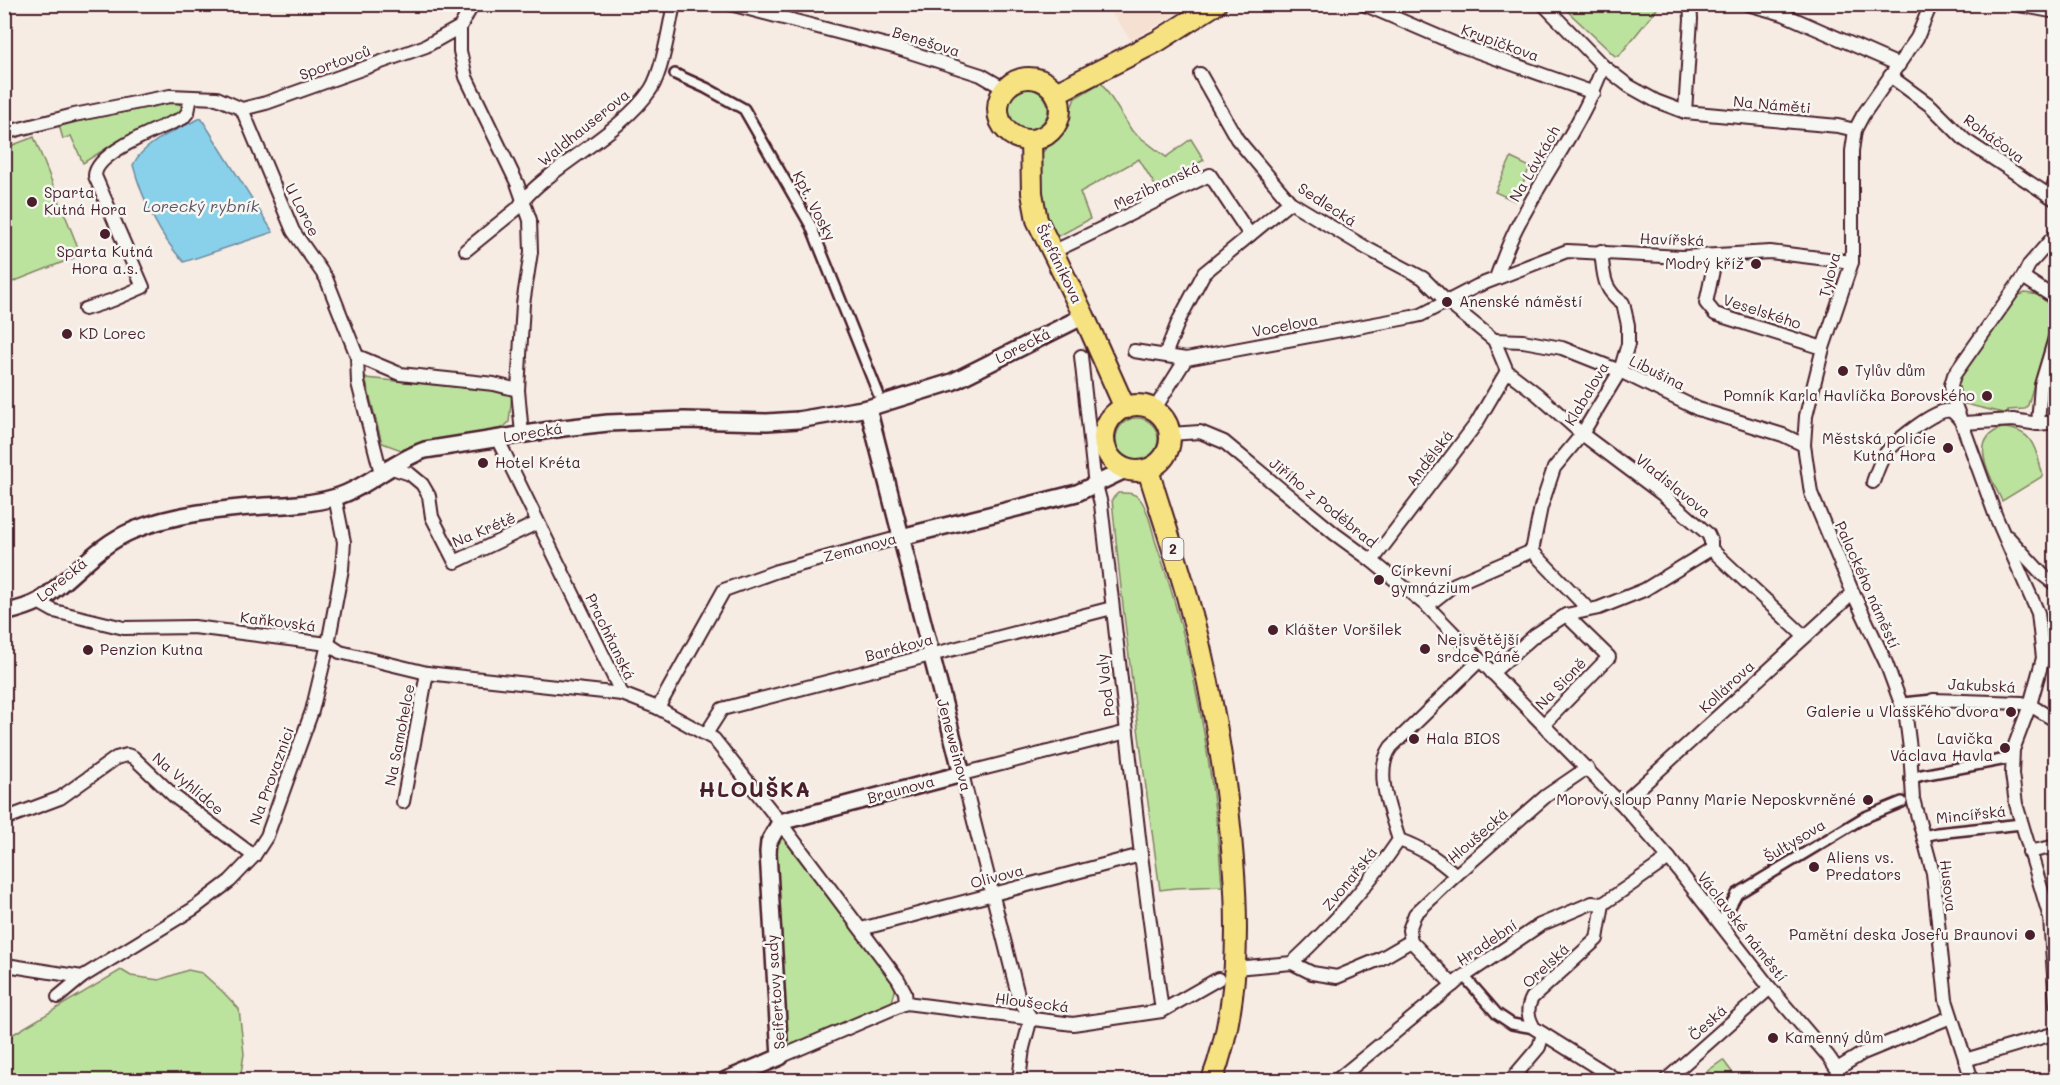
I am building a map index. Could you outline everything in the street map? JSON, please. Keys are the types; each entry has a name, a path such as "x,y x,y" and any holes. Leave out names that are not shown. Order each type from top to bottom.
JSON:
{"main road":[{"path":"1056,93 1158,41 1210,6"},
{"path":"1027,78 1043,81 1056,93 1060,108 1056,124 1045,136 1031,140 1021,139 1002,126 998,105 1005,89 1011,83 1027,78"},
{"name":"Štefánikova","path":"1031,140 1035,212 1125,408"},
{"path":"1140,405 1154,410 1162,416 1170,434 1170,445 1166,456 1158,465 1148,470 1140,472 1125,470 1110,457 1104,438 1110,420 1117,412 1125,408 1140,405"},
{"name":"2","path":"1148,470 1195,628 1221,754 1230,823 1235,886 1235,968 1223,1047 1212,1080"}],"street":[{"path":"473,4 460,27 460,51 466,77 524,199 532,236 523,304 518,390 522,434"},
{"name":"Waldhauserova","path":"466,250 518,208 539,184 634,111 652,87 674,4"},
{"name":"Benešova","path":"730,4 926,57 981,75 1005,89"},
{"name":"Krupičkova","path":"1363,4 1456,44 1594,93"},
{"name":"Na Náměti","path":"1543,4 1604,66 1629,86 1656,101 1685,112 1838,126 1855,130"},
{"path":"1685,112 1690,4"},
{"path":"1747,4 1783,14 1899,65"},
{"name":"Tylova","path":"1808,487 1804,445 1806,416 1823,348 1852,262 1852,151 1855,130 1917,38 1931,4"},
{"path":"2013,4 2053,9"},
{"name":"Sportovců","path":"242,109 272,102 426,46 460,27"},
{"name":"Na Lávkách","path":"1496,278 1523,216 1594,93 1604,66"},
{"name":"Kpt. Vosky","path":"675,74 744,109 811,226 878,393"},
{"name":"Sedlecká","path":"1200,74 1237,139 1290,202 1368,249 1423,278 1447,302"},
{"name":"Roháčova","path":"1890,76 1931,106 1965,140 2053,198"},
{"path":"4,134 170,96 224,100 242,109"},
{"path":"85,309 143,287 95,176 95,171 124,145 183,118 188,112 191,97"},
{"name":"U Lorce","path":"242,109 293,231 326,278 357,356 358,382 385,470"},
{"name":"Mezibranská","path":"1053,252 1210,175 1250,235"},
{"path":"2053,198 2055,180"},
{"path":"1165,354 1179,320 1204,273 1290,202"},
{"path":"2055,234 2029,265 2023,277 1954,375 1951,385 1953,399 1977,466 2038,613 2043,658 2030,705 2013,750 2013,786 2029,852 2053,917 2055,1004"},
{"name":"Havířská","path":"1496,278 1567,251 1677,256 1770,252 1852,262"},
{"name":"Klabalova","path":"1532,551 1541,507 1554,468 1582,434 1620,371 1628,344 1628,325 1623,303 1613,297 1606,287 1601,251"},
{"name":"Veselského","path":"1716,256 1706,303 1711,311 1720,317 1823,348"},
{"path":"2023,277 2052,296 2055,303"},
{"path":"1496,278 1447,302 1494,340 1507,371"},
{"name":"Vocelova","path":"1186,359 1412,317 1447,302"},
{"name":"Lorecká","path":"4,613 38,602 112,541 134,530 189,514 298,504 335,497 349,493 385,470 424,450 522,434 608,423 798,420 868,408 952,382 1084,316"},
{"path":"2038,424 2041,385 2055,335"},
{"name":"Libušina","path":"1494,340 1523,341 1562,348 1620,371 1698,409 1783,435 1804,445"},
{"path":"1134,351 1186,359 1154,410"},
{"path":"357,356 400,374 494,384 518,390"},
{"name":"Pod Valy","path":"1081,356 1094,477 1097,484 1162,1011"},
{"name":"Vladislavova","path":"1507,371 1538,394 1582,434 1662,494 1708,534 1711,549 1804,636"},
{"name":"Andělská","path":"1372,561 1476,424 1507,371"},
{"name":"Jeneweinova","path":"868,408 1019,999 1031,1018"},
{"path":"1873,482 1883,457 1913,428 1942,411 1948,410 1963,423"},
{"path":"1963,423 2013,420 2038,424 2055,422"},
{"name":"Jiřího z Poděbrad","path":"1170,434 1200,432 1224,442 1335,534 1427,606 1622,804"},
{"name":"Prachňanská","path":"497,438 622,694 658,708 714,739 780,822"},
{"name":"Na Krétě","path":"385,470 410,474 422,484 429,496 432,517 455,562 537,523"},
{"name":"Zemanova","path":"658,708 724,590 777,571 1077,493 1125,470"},
{"name":"Palackého náměstí","path":"1808,487 1900,699"},
{"name":"Na Provaznici","path":"57,997 82,977 193,909 230,881 254,856 267,836 312,711 328,644 342,569 344,542 335,497"},
{"path":"2005,534 2055,585"},
{"path":"1492,673 1535,636 1566,615 1599,608 1644,590 1711,549"},
{"path":"1427,606 1455,584 1532,551 1588,609"},
{"name":"Kollárova","path":"1622,804 1852,592"},
{"name":"Kaňkovská","path":"38,602 54,611 124,628 194,627 328,644 340,652 427,673 622,694"},
{"name":"Barákova","path":"706,734 722,709 1112,608"},
{"name":"Na Sioně","path":"1544,724 1609,657 1566,615"},
{"path":"1456,875 1437,858 1418,846 1399,840 1383,777 1383,764 1391,747 1480,660"},
{"name":"Na Samohelce","path":"403,802 427,673"},
{"name":"Jakubská","path":"1900,699 2022,703 2030,705 2055,721"},
{"name":"Husova","path":"1900,699 1910,749 1913,799 1933,873 1942,966 1951,1017 1972,1080"},
{"name":"Braunova","path":"780,822 1127,732"},
{"name":"Na Vyhlídce","path":"4,819 60,798 116,758 127,755 133,757 175,797 254,856"},
{"path":"1910,779 2012,758"},
{"name":"Hloušecká","path":"1411,941 1409,930 1415,914 1546,796 1587,768"},
{"name":"Šultysova","path":"1720,925 1737,894 1863,818 1902,802"},
{"name":"Václavské náměstí","path":"1622,804 1669,858 1838,1075"},
{"path":"780,822 898,979 905,992 906,1003"},
{"name":"Seifertovy sady","path":"780,822 769,842 768,852 780,1057 906,1003"},
{"name":"Mincířská","path":"1924,836 2022,824"},
{"name":"Zvonařská","path":"1292,963 1335,922 1380,869 1399,840"},
{"path":"2029,852 2055,846"},
{"name":"Olivova","path":"861,929 1141,855"},
{"name":"Hradební","path":"1337,1080 1461,982 1540,926 1592,903 1603,904 1669,858"},
{"name":"Orelská","path":"1538,1031 1528,1019 1528,1006 1532,998 1597,939 1603,904"},
{"path":"1235,968 1292,963 1312,973 1337,977 1380,959 1411,941 1497,1014 1512,1024 1538,1031 1617,1080"},
{"path":"6,965 82,977"},
{"name":"Hloušecká","path":"906,1003 1073,1024 1162,1011 1218,979"},
{"name":"Česká","path":"1666,1080 1770,988"},
{"path":"1838,1075 1863,1053 1951,1017"},
{"path":"1019,1080 1023,1048 1031,1018"},
{"path":"1511,1080 1539,1047 1538,1031"},
{"path":"1965,1060 2055,1033"},
{"path":"726,1080 780,1057"}],"shaded area":[{"path":"1106,5 1192,5 1131,40"}],"green space":[{"path":"1561,5 1660,5 1619,56 1615,56"},
{"path":"1100,83 1132,131 1166,157 1191,139 1204,160 1156,187 1139,159 1080,192 1090,219 1057,237 1045,224 1039,185 1042,153 1064,127 1075,98"},
{"path":"1028,89 1036,90 1042,95 1047,101 1047,117 1042,123 1036,128 1028,129 1020,128 1014,123 1009,117 1008,109 1009,101 1014,95 1020,90"},
{"path":"174,102 181,105 182,112 118,141 83,163 71,136 63,139 59,125"},
{"name":"Sparta Kutná Hora","path":"34,137 81,255 5,285 5,148"},
{"path":"1511,158 1530,167 1515,201 1495,192"},
{"path":"2025,293 2039,295 2049,305 2052,321 2028,405 2024,409 2008,410 2007,414 1965,404 1966,400 1963,399 1958,385 1963,370 2017,296"},
{"path":"365,378 510,392 512,395 509,422 503,428 404,451 382,443"},
{"path":"1137,418 1152,424 1158,439 1152,454 1137,460 1122,454 1116,439 1122,424"},
{"path":"2002,428 2013,429 2027,437 2035,450 2043,476 2002,501 1988,471 1984,451 1985,441 1991,434"},
{"path":"1118,493 1129,493 1142,501 1181,625 1208,755 1222,886 1160,890 1117,548 1112,499"},
{"path":"782,837 896,987 892,1002 792,1047 787,1045 774,854 775,846"},
{"path":"121,970 131,976 159,980 188,970 202,973 223,992 239,1009 244,1054 240,1080 5,1080 5,1039"},
{"path":"1723,1060 1738,1080 1695,1080"}],"water":[{"name":"Lorecký rybník","path":"201,118 273,232 184,262 167,241 152,216 133,165 145,149 153,143"}],"place":[{"name":"Sparta Kutná Hora","path":"32,202"},
{"name":"Sparta Kutná Hora a.s.","path":"105,234"},
{"name":"Modrý kříž","path":"1756,264"},
{"name":"Anenské náměstí","path":"1447,302"},
{"name":"KD Lorec","path":"67,334"},
{"name":"Tylův dům","path":"1843,371"},
{"name":"Pomník Karla Havlíčka Borovského","path":"1987,396"},
{"name":"Městská policie Kutná Hora","path":"1948,448"},
{"name":"Hotel Kréta","path":"483,463"},
{"name":"Církevní gymnázium","path":"1379,580"},
{"name":"Klášter Voršilek","path":"1273,630"},
{"name":"Nejsvětější srdce Páně","path":"1425,649"},
{"name":"Penzion Kutna","path":"88,650"},
{"name":"Galerie u Vlašského dvora","path":"2011,712"},
{"name":"Hala BIOS","path":"1414,739"},
{"name":"Lavička Václava Havla","path":"2005,748"},
{"name":"Morový sloup Panny Marie Neposkvrněné","path":"1868,800"},
{"name":"Aliens vs. Predators","path":"1814,867"},
{"name":"Pamětní deska Josefu Braunovi","path":"2030,935"},
{"name":"Kamenný dům","path":"1773,1038"}],"district":[{"name":"HLOUŠKA","path":"755,790"}]}
